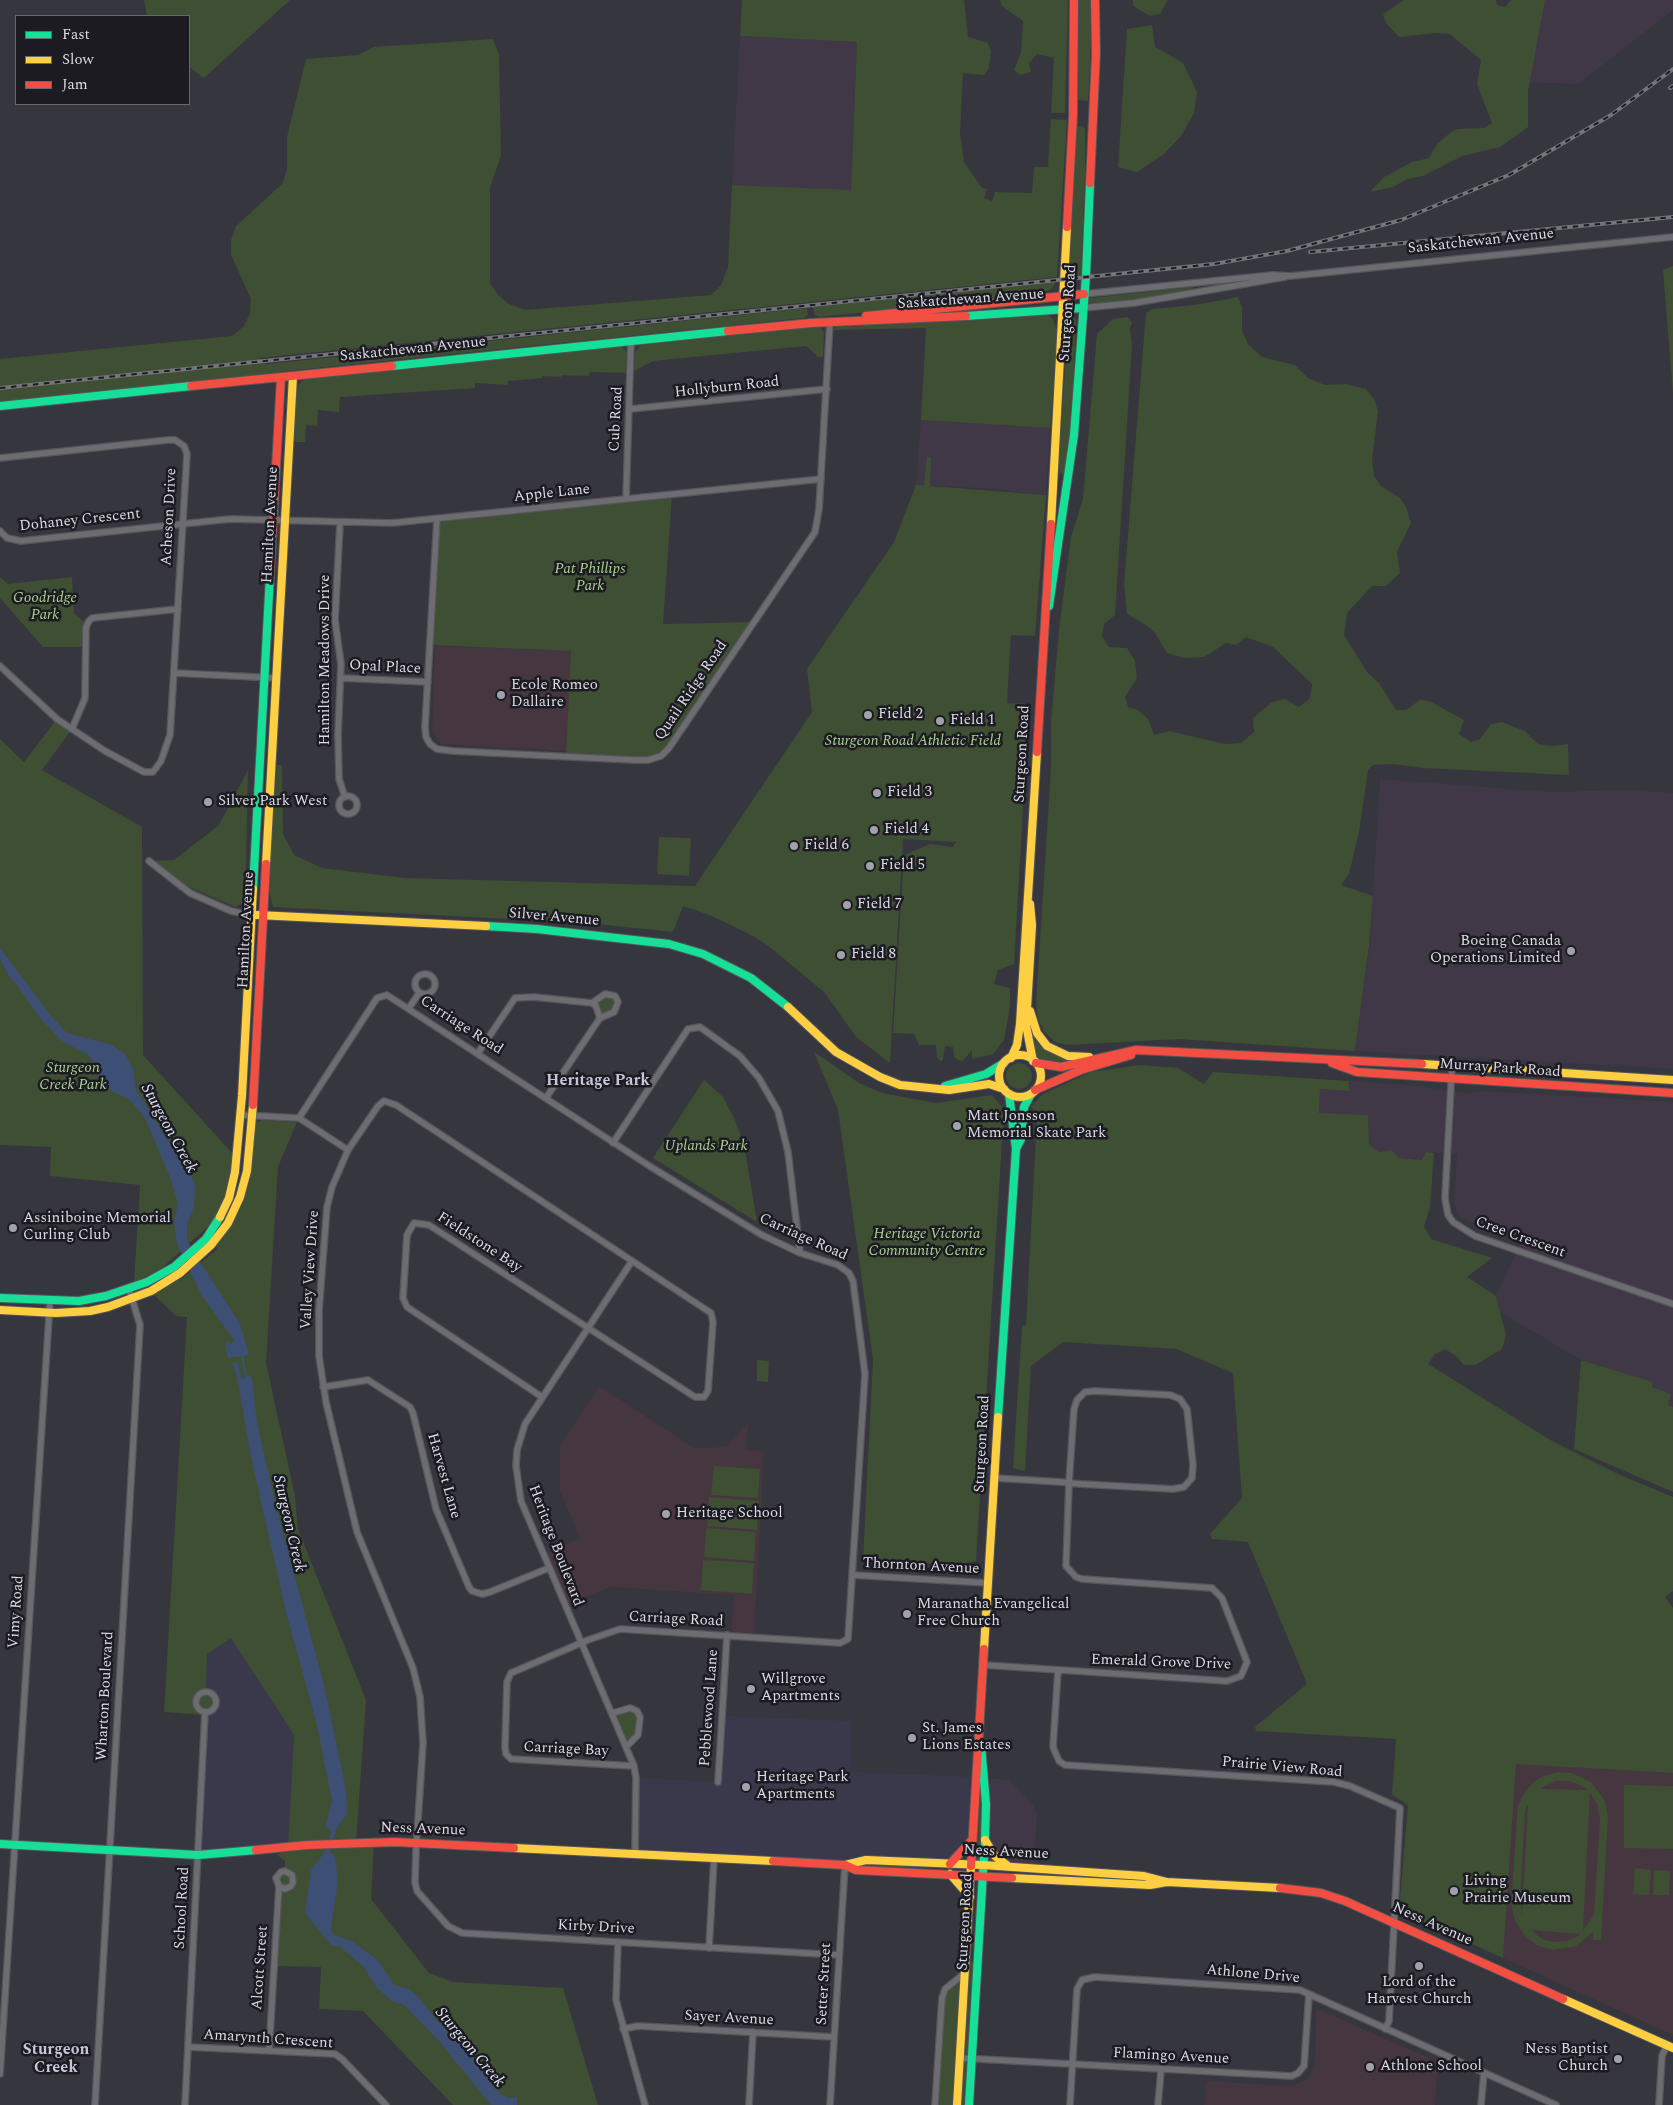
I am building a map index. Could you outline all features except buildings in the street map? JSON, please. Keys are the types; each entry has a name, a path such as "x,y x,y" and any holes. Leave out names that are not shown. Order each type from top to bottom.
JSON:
{"main road":[{"name":"Sturgeon Road","path":"1045,625 1044,604 1064,308 1073,98 1074,0"},
{"name":"Sturgeon Road","path":"1008,1060 1017,1045 1019,1033 1024,926 1029,885 1045,625 1074,435 1084,294 1096,53 1095,0"},
{"name":"Saskatchewan Avenue","path":"0,406 830,321 894,312 1084,294"},
{"name":"Saskatchewan Avenue","path":"830,321 942,318 1082,308"},
{"name":"Hamilton Avenue","path":"0,1310 49,1313 90,1311 132,1299 151,1291 228,1223 244,1184 252,1116 293,376"},
{"name":"Hamilton Avenue","path":"208,1242 229,1198 235,1172 240,1115 281,377"},
{"name":"Sturgeon Road","path":"1029,885 1032,925 1027,1034 1035,1062"},
{"name":"Silver Avenue","path":"250,915 537,929 649,941 686,948 718,960 751,978 777,997 825,1043 860,1068 895,1083 949,1090 989,1084 1007,1092"},
{"path":"1028,999 1037,1033 1047,1046 1068,1056 1102,1056"},
{"name":"Murray Park Road","path":"1035,1062 1061,1066 1128,1051 1158,1051 1328,1061 1357,1060 1673,1080"},
{"name":"Murray Park Road","path":"1033,1092 1059,1078 1108,1061 1133,1054 1158,1051"},
{"path":"1022,1056 1035,1062 1040,1077 1033,1092 1020,1097 1007,1092 999,1076 1008,1060 1022,1056"},
{"name":"Silver Avenue","path":"929,1088 966,1081 986,1074 1008,1060"},
{"name":"Murray Park Road","path":"1328,1061 1357,1072 1451,1080 1673,1093"},
{"name":"Sturgeon Road","path":"969,2105 985,1840 986,1804 980,1741 994,1478 1016,1149 1007,1092"},
{"name":"Sturgeon Road","path":"1016,1149 1021,1139 1024,1107 1033,1092"},
{"name":"Hamilton Avenue","path":"0,1298 50,1301 93,1299 129,1289 177,1270"},
{"name":"Sturgeon Road","path":"957,2105 972,1876 977,1751 980,1741"},
{"path":"950,1864 973,1839"},
{"path":"985,1840 995,1856 1008,1866"},
{"name":"Ness Avenue","path":"0,1844 198,1855 356,1842 416,1843 845,1865 866,1860 972,1864 1144,1876 1167,1882 1310,1890 1332,1896 1670,2046"},
{"name":"Ness Avenue","path":"845,1865 856,1870 1150,1885 1167,1882"},
{"path":"950,1874 970,1897"}],"street":[{"name":"Saskatchewan Avenue","path":"1084,294 1272,275 1291,276 1673,237"},
{"name":"Saskatchewan Avenue","path":"1082,308 1273,281 1291,276"},
{"name":"Quail Ridge Road","path":"437,519 425,734 430,744 438,749 634,760 648,760 661,756 670,748 811,540 818,522 830,321"},
{"name":"Cub Road","path":"626,499 631,341"},
{"name":"Hollyburn Road","path":"630,409 827,390"},
{"name":"Acheson Drive","path":"0,458 175,440 184,446 186,454 170,735 161,761 153,772 139,770 72,729"},
{"name":"Apple Lane","path":"285,520 379,524 821,479"},
{"name":"Dohaney Crescent","path":"0,531 7,538 21,541 230,519 285,520"},
{"name":"Hamilton Meadows Drive","path":"340,523 335,620 341,650 339,769 340,783 345,797"},
{"path":"0,666 28,694 72,729 85,698 86,627 89,621 92,618 178,609"},
{"path":"174,673 276,678"},
{"name":"Opal Place","path":"341,678 428,682"},
{"name":"Silver Avenue","path":"148,861 190,893 231,911 250,915"},
{"path":"409,1008 419,993"},
{"path":"546,1098 600,1018 614,1012 618,1002 615,996 605,994 592,1003"},
{"name":"Carriage Road","path":"299,1118 377,998 387,995 613,1143 754,1230 800,1253 838,1265 849,1273 853,1282 865,1374 850,1634 848,1639 844,1641 727,1636 620,1629 610,1631 580,1644"},
{"path":"478,1053 515,998 534,997 592,1003 596,1006 600,1018"},
{"path":"613,1143 688,1029 700,1027 740,1056 759,1078 778,1111 788,1152 800,1253"},
{"name":"Cree Crescent","path":"1452,1067 1445,1198 1448,1215 1453,1222 1474,1236 1673,1304"},
{"name":"Valley View Drive","path":"416,1843 423,1743 420,1697 413,1668 357,1532 323,1387 318,1335 324,1226 332,1187 348,1150 378,1106 384,1102 396,1104 711,1313 713,1322 708,1391 704,1396 696,1397 587,1328"},
{"path":"240,1115 299,1118 348,1150"},
{"name":"Fieldstone Bay","path":"542,1396 407,1307 403,1298 408,1230 414,1223 425,1223 587,1328"},
{"name":"Heritage Boulevard","path":"632,1261 542,1396 520,1436 516,1466 521,1501 580,1644 613,1713 634,1766 636,1778 634,1854"},
{"name":"Wharton Boulevard","path":"95,2105 140,1325 129,1289"},
{"name":"Vimy Road","path":"0,2074 50,1301"},
{"name":"Harvest Lane","path":"323,1387 368,1380 410,1407 413,1412 436,1509 472,1591 482,1594 490,1592 549,1568"},
{"name":"Emerald Grove Drive","path":"984,1665 1227,1681 1241,1676 1245,1672 1247,1662 1222,1598 1212,1588 1082,1579 1070,1572 1066,1566 1069,1482 1075,1405 1085,1392 1095,1391 1170,1395 1180,1399 1187,1409 1194,1472 1192,1478 1184,1487 1174,1489 1069,1482"},
{"path":"994,1478 1069,1482"},
{"name":"Thornton Avenue","path":"853,1575 988,1583"},
{"name":"Pebblewood Lane","path":"718,1782 727,1636"},
{"name":"Carriage Bay","path":"580,1644 511,1673 508,1682 506,1754 511,1759 634,1766"},
{"name":"Prairie View Road","path":"1058,1670 1053,1747 1058,1761 1065,1765 1334,1782 1350,1786 1400,1808 1389,2021 1385,2029"},
{"path":"613,1713 630,1708 637,1711 640,1717 638,1735 627,1746"},
{"name":"School Road","path":"185,2105 206,1712"},
{"name":"Kirby Drive","path":"416,1843 415,1882 417,1891 456,1932 839,1955"},
{"path":"709,1948 714,1859"},
{"name":"Setter Street","path":"830,2105 845,1865"},
{"name":"Alcott Street","path":"269,2051 279,1886"},
{"path":"618,1942 615,1988 623,2029 645,2105"},
{"name":"Sturgeon Road","path":"935,2105 942,1998 945,1989 965,1974"},
{"name":"Athlone Drive","path":"1070,2105 1077,1989 1078,1985 1086,1978 1275,1987 1300,1990 1556,2105"},
{"name":"Flamingo Avenue","path":"960,2058 1292,2076 1298,2074 1304,2066 1308,1994"},
{"name":"Sayer Avenue","path":"623,2029 638,2026 834,2037"},
{"path":"749,2105 754,2032"},
{"path":"1659,2105 1662,2056 1670,2046"},
{"name":"Amarynth Crescent","path":"188,2048 334,2054 342,2059 386,2105"},
{"path":"1158,2105 1160,2070"},
{"path":"1481,2105 1484,2073"}],"shaded area":[{"path":"1523,0 1673,0 1673,10 1578,84 1518,82"},
{"path":"740,36 857,42 851,191 732,185"},
{"path":"921,420 1050,428 1046,495 999,489 916,485"},
{"name":"Ecole Romeo Dallaire","path":"435,646 571,651 567,751 441,744 432,732"},
{"path":"1380,779 1550,792 1628,790 1673,793 1673,1069 1355,1051 1370,943"},
{"path":"1349,1081 1422,1086 1435,1090 1467,1093 1482,1091 1673,1102 1673,1407 1667,1405 1652,1387 1653,1382 1581,1360 1500,1312 1496,1296 1522,1240 1459,1217 1454,1202 1457,1154 1426,1152 1422,1160 1399,1158 1391,1150 1379,1152 1369,1145 1369,1121 1319,1113 1320,1089 1349,1091"},
{"name":"Heritage School","path":"599,1386 694,1448 726,1447 748,1423 746,1450 764,1452 754,1637 731,1636 734,1595 611,1587 565,1605 544,1555 580,1538 560,1491 560,1446"},
{"path":"231,1637 294,1735 288,1847 198,1855 207,1654"},
{"path":"725,1716 851,1721 850,1772 976,1777 973,1839 950,1864 845,1865 636,1850 636,1778 718,1782"},
{"path":"1514,1763 1673,1773 1673,2035 1503,1958"},
{"path":"984,1778 1009,1780 1033,1805 1037,1815 1034,1868 983,1865"},
{"path":"1316,2008 1438,2062 1435,2105 1204,2105 1206,2081 1292,2086 1307,2079 1315,2067"}],"green space":[{"path":"144,0 290,0 204,78 190,68 190,15 147,15"},
{"path":"742,0 964,0 968,37 988,43 991,51 989,68 984,75 963,73 960,133 964,162 982,188 987,189 984,198 992,201 995,192 1032,193 1034,167 1048,167 1051,119 1067,120 1057,277 259,358 266,364 807,308 808,315 804,318 277,372 281,377 0,406 0,359 232,336 244,326 250,313 251,299 231,255 231,240 236,226 282,184 287,170 287,137 306,59 358,55 374,47 493,39 499,55 501,156 490,187 490,283 498,295 509,304 525,310 711,295 721,285 728,267 732,185 851,190 857,42 740,36"},
{"path":"1000,0 1068,0 1065,113 1051,113 1054,58 1037,54 1029,63 1031,72 1020,75 1014,70 1021,52 1023,21 1002,6"},
{"path":"1078,0 1090,0 1091,46 1088,101 1078,100"},
{"path":"1133,0 1168,0 1160,14 1150,16 1133,6"},
{"path":"1404,0 1496,0 1497,5 1505,7 1511,0 1545,0 1528,91 1528,127 1500,147 1462,156 1423,176 1407,179 1393,187 1370,192 1384,177 1412,162 1429,158 1437,144 1451,132 1458,129 1484,128 1492,123 1477,84 1481,60 1450,34 1435,33 1399,37 1386,23 1383,14"},
{"path":"1152,25 1155,47 1183,63 1197,92 1194,113 1181,136 1164,154 1137,172 1118,167 1127,29"},
{"path":"1082,126 1085,128 1085,174 1081,275 1069,276 1077,127"},
{"path":"1673,266 1673,394 1663,270"},
{"path":"1056,281 1052,289 1036,295 819,317 815,315 812,307"},
{"path":"1193,287 1193,289 1132,300 1088,303 1089,298"},
{"path":"1238,297 1242,307 1242,330 1248,344 1262,357 1295,365 1308,378 1325,385 1346,384 1366,389 1374,399 1378,411 1372,460 1374,476 1381,486 1399,497 1406,507 1411,523 1397,552 1400,573 1386,586 1372,586 1347,613 1344,635 1367,672 1379,683 1396,710 1406,710 1421,699 1433,703 1464,720 1459,734 1471,742 1480,739 1491,724 1502,722 1525,731 1538,744 1554,746 1568,744 1569,775 1423,768 1393,764 1373,765 1368,770 1359,832 1349,874 1341,885 1373,896 1369,945 1355,1051 1179,1039 1067,1045 1055,1042 1045,1033 1038,1019 1036,1004 1051,768 1051,723 1059,629 1071,537 1083,499 1097,334 1113,319 1127,317 1132,322 1130,329 1132,345 1115,615 1104,624 1102,636 1109,647 1127,648 1135,661 1137,678 1125,697 1128,707 1138,710 1148,719 1154,735 1169,731 1225,744 1241,743 1254,732 1253,718 1272,702 1285,699 1299,707 1310,698 1312,684 1273,647 1246,637 1236,645 1226,643 1204,657 1184,658 1167,653 1155,633 1146,625 1127,614 1124,584 1146,313 1152,309 1194,305"},
{"path":"1046,314 1053,319 1058,333 1050,428 921,420 926,328 833,330 838,324"},
{"path":"1069,314 1074,314 1076,322 1073,402 1066,468 1062,475 1058,471"},
{"path":"813,325 821,328 824,333 823,357 818,357 806,346 653,361 634,371 635,352 642,344"},
{"path":"621,346 627,352 626,373 590,372 589,376 542,376 542,378 508,381 508,385 475,383 475,388 340,397 339,412 318,410 317,426 306,425 305,442 296,442 293,437 296,392 299,384 305,378"},
{"name":"Sturgeon Road Athletic Field","path":"927,456 931,458 930,486 1046,495 1035,636 1011,635 1007,703 1029,704 1014,964 998,970 994,984 1010,988 1010,1007 1004,1040 993,1054 972,1059 972,1050 962,1062 954,1057 953,1047 945,1046 943,1060 940,1061 937,1057 936,1045 919,1045 914,1034 893,1033 904,855 930,844 953,847 956,842 903,839 890,1063 856,1037 825,993 771,948 755,937 712,916 683,906 673,932 588,923 273,907 268,887 277,765 282,765 283,834 294,855 322,868 405,878 695,886 812,712 807,669 894,542 916,485 924,485"},
{"name":"Pat Phillips Park","path":"672,494 663,624 754,622 669,748 655,759 566,756 571,651 430,645 437,519"},
{"name":"Goodridge Park","path":"0,577 8,584 72,577 74,613 86,624 86,647 43,647 0,598"},
{"name":"Sturgeon Creek Park","path":"57,719 72,729 42,770 142,827 143,1055 233,1154 226,1194 211,1224 161,1269 134,1282 140,1185 50,1176 51,1147 0,1145 0,739 24,762"},
{"path":"248,770 245,902 235,907 187,886 155,861 174,860 219,825"},
{"path":"659,837 691,838 689,876 657,874"},
{"path":"605,994 615,996 618,1007 600,1018 592,1003"},
{"path":"1030,1031 1044,1048 1065,1059 1065,1061 1054,1062 1039,1058 1035,1053"},
{"name":"Heritage Victoria Community Centre","path":"814,1052 859,1083 882,1093 936,1103 992,1095 1004,1109 976,1561 957,1565 863,1559 873,1359 838,1110"},
{"path":"1019,1063 1028,1067 1032,1076 1028,1085 1019,1089 1010,1085 1006,1076 1010,1067"},
{"name":"Living Prairie Museum","path":"1140,1065 1178,1068 1204,1084 1213,1072 1349,1081 1349,1091 1320,1089 1319,1113 1368,1115 1369,1145 1379,1152 1391,1150 1399,1158 1422,1160 1426,1152 1434,1153 1430,1208 1424,1226 1431,1239 1492,1258 1467,1277 1496,1296 1506,1335 1502,1349 1475,1365 1464,1365 1456,1356 1445,1349 1435,1354 1428,1364 1552,1441 1620,1475 1673,1497 1673,1591 1665,1597 1673,1608 1673,1773 1516,1764 1503,1958 1399,1911 1408,1805 1392,1795 1396,1739 1256,1731 1255,1727 1307,1684 1248,1542 1212,1539 1210,1534 1242,1498 1233,1373 1176,1349 1063,1342 1031,1366 1025,1471 1013,1468 1022,1326 1026,1325 1037,1116 1031,1106 1043,1094 1091,1072"},
{"name":"Uplands Park","path":"704,1080 723,1097 735,1120 744,1144 757,1222 653,1158"},
{"path":"262,1120 297,1122 278,1167 266,1363 295,1496 298,1529 366,1700 356,1842 374,1842 371,1899 429,1973 453,1982 563,1988 598,2105 453,2105 363,2011 319,2009 321,1967 274,1966 276,1881 285,1871 285,1861 277,1855 288,1847 294,1735 231,1638 207,1654 206,1692 215,1698 216,1704 213,1710 206,1712 205,1715 164,1712 187,1317 176,1316 153,1294 184,1277 217,1249 216,1245 233,1222 241,1205 249,1176 255,1123"},
{"path":"757,1360 769,1361 768,1382 757,1381"},
{"path":"1581,1360 1653,1382 1652,1387 1671,1394 1668,1405 1673,1407 1673,1492 1574,1449"},
{"path":"714,1466 760,1469 758,1498 711,1495"},
{"path":"709,1497 759,1501 757,1530 707,1526"},
{"path":"706,1528 756,1532 754,1561 704,1557"},
{"path":"703,1560 754,1563 752,1594 701,1590"},
{"path":"623,1709 637,1711 638,1735 627,1746 613,1713"},
{"path":"982,1751 983,1865 972,1864"},
{"path":"1558,1772 1572,1773 1591,1782 1605,1801 1608,1818 1601,1940 1593,1940 1593,1932 1576,1946 1553,1950 1536,1945 1523,1934 1515,1921 1511,1904 1518,1805 1525,1792 1535,1781 1543,1776","holes":["1555,1781 1568,1781 1588,1790 1540,1789","1590,1792 1597,1804 1600,1820 1594,1914 1583,1931","1528,1805 1522,1916 1520,1900 1525,1812","1531,1930 1580,1934 1567,1941 1554,1942 1542,1939"]},
{"path":"1624,1785 1673,1786 1673,1849 1624,1848"},
{"path":"857,1860 918,1862 917,1873 845,1865"},
{"path":"1635,1868 1651,1870 1649,1895 1633,1894"},
{"path":"1654,1870 1670,1871 1669,1895 1653,1895"},
{"path":"966,1962 977,1962 969,2105 935,2105 945,1989 965,1973"}],"water":[{"name":"Sturgeon Creek","path":"0,948 50,1015 67,1033 112,1045 125,1054 133,1069 136,1090 195,1183 194,1207 187,1224 187,1241 240,1324 249,1355 228,1358 225,1345 228,1342 231,1344 235,1341 202,1296 177,1244 174,1221 178,1204 170,1177 145,1118 131,1101 105,1087 99,1079 90,1056 62,1041 39,1017 8,975 0,959"},
{"path":"238,1362 241,1377 244,1379 248,1375 252,1378 257,1422 275,1503 325,1689 346,1790 347,1813 336,1830 330,1852 335,1857 338,1881 331,1929 334,1935 353,1942 378,1960 394,1985 409,1989 418,1997 438,2022 449,2029 475,2059 498,2092 508,2098 517,2097 517,2105 491,2105 439,2041 403,2004 393,2002 377,1988 363,1966 339,1946 332,1946 305,1913 311,1870 324,1853 331,1832 326,1825 332,1800 316,1721 286,1612 251,1457 236,1372 232,1363"}],"waterway":[{"name":"Sturgeon Creek","path":"242,1355 246,1378"}],"railway":[{"path":"0,388 1214,264 1287,251 1401,220 1509,175 1611,115 1673,69"},
{"path":"1310,252 1673,217"}],"traffic: fast":[{"path":"1049,606 1074,435 1086,276 1090,183"},
{"path":"966,316 1082,308"},
{"path":"392,366 728,331"},
{"path":"0,406 191,386"},
{"path":"253,889 270,575"},
{"path":"486,926 537,929 669,944 703,954 751,978 788,1007"},
{"path":"945,1086 986,1074 1004,1063"},
{"path":"1009,1094 1016,1149"},
{"path":"998,1417 1016,1149 1021,1139 1024,1107 1031,1094"},
{"path":"0,1298 79,1301 106,1296 147,1282 174,1267 206,1239 220,1217"},
{"path":"969,2105 985,1840 986,1804 981,1745"},
{"path":"0,1844 198,1855 256,1850"}],"traffic: slow":[{"path":"1051,524 1067,227"},
{"path":"266,864 293,376"},
{"path":"1011,1058 1017,1045 1020,1024 1037,752"},
{"path":"220,1217 229,1198 235,1172 242,1096 253,889"},
{"path":"1030,904 1032,925 1026,1025 1033,1061"},
{"path":"257,915 486,926"},
{"path":"788,1007 836,1052 880,1077 900,1085 949,1090 989,1084 1004,1089"},
{"path":"1030,1011 1037,1033 1047,1046 1068,1056 1089,1057"},
{"path":"1020,1055 1035,1061 1041,1076 1035,1091 1020,1097 1005,1091 999,1076 1005,1061 1020,1055"},
{"path":"1422,1064 1673,1080"},
{"path":"0,1310 56,1313 90,1311 108,1307 151,1291 180,1273 211,1245 228,1223 240,1197 247,1171 253,1105"},
{"path":"984,1649 998,1417"},
{"path":"985,1840 995,1856 1008,1866"},
{"path":"514,1848 773,1861"},
{"path":"845,1865 866,1860 983,1865 1144,1876 1167,1882 1280,1888"},
{"path":"957,2105 971,1866"},
{"path":"950,1874 970,1897"},
{"path":"1012,1878 1150,1885 1167,1882"},
{"path":"1563,1999 1673,2048"}],"traffic: jam":[{"path":"1067,227 1073,116 1074,0"},
{"path":"1090,183 1096,53 1095,0"},
{"path":"866,316 1084,294"},
{"path":"728,331 811,323 966,316"},
{"path":"191,386 392,366"},
{"path":"270,575 281,377"},
{"path":"1037,752 1051,524"},
{"path":"253,1105 266,864"},
{"path":"1036,1063 1061,1067 1136,1050 1422,1064"},
{"path":"1035,1090 1081,1070 1131,1055"},
{"path":"1332,1063 1357,1072 1673,1093"},
{"path":"971,1866 984,1649"},
{"path":"950,1864 972,1840"},
{"path":"256,1850 307,1845 395,1842 514,1848"},
{"path":"773,1861 845,1865 856,1870 1012,1878"},
{"path":"1280,1888 1321,1893 1345,1901 1563,1999"}],"place":[{"name":"Ecole Romeo Dallaire","path":"501,695"},
{"name":"Field 2","path":"868,715"},
{"name":"Field 1","path":"940,721"},
{"name":"Field 3","path":"877,793"},
{"name":"Silver Park West","path":"208,802"},
{"name":"Field 4","path":"874,830"},
{"name":"Field 6","path":"794,846"},
{"name":"Field 5","path":"870,866"},
{"name":"Field 7","path":"847,905"},
{"name":"Boeing Canada Operations Limited","path":"1571,951"},
{"name":"Field 8","path":"841,955"},
{"name":"Matt Jonsson Memorial Skate Park","path":"957,1126"},
{"name":"Assiniboine Memorial Curling Club","path":"13,1228"},
{"name":"Heritage School","path":"666,1514"},
{"name":"Maranatha Evangelical Free Church","path":"907,1614"},
{"name":"Willgrove Apartments","path":"751,1689"},
{"name":"St. James Lions Estates","path":"912,1738"},
{"name":"Heritage Park Apartments","path":"746,1787"},
{"name":"Living Prairie Museum","path":"1454,1891"},
{"name":"Lord of the Harvest Church","path":"1419,1966"},
{"name":"Ness Baptist Church","path":"1618,2059"},
{"name":"Athlone School","path":"1370,2067"}],"district":[{"name":"Heritage Park","path":"598,1082"},
{"name":"Sturgeon Creek","path":"56,2060"}]}
